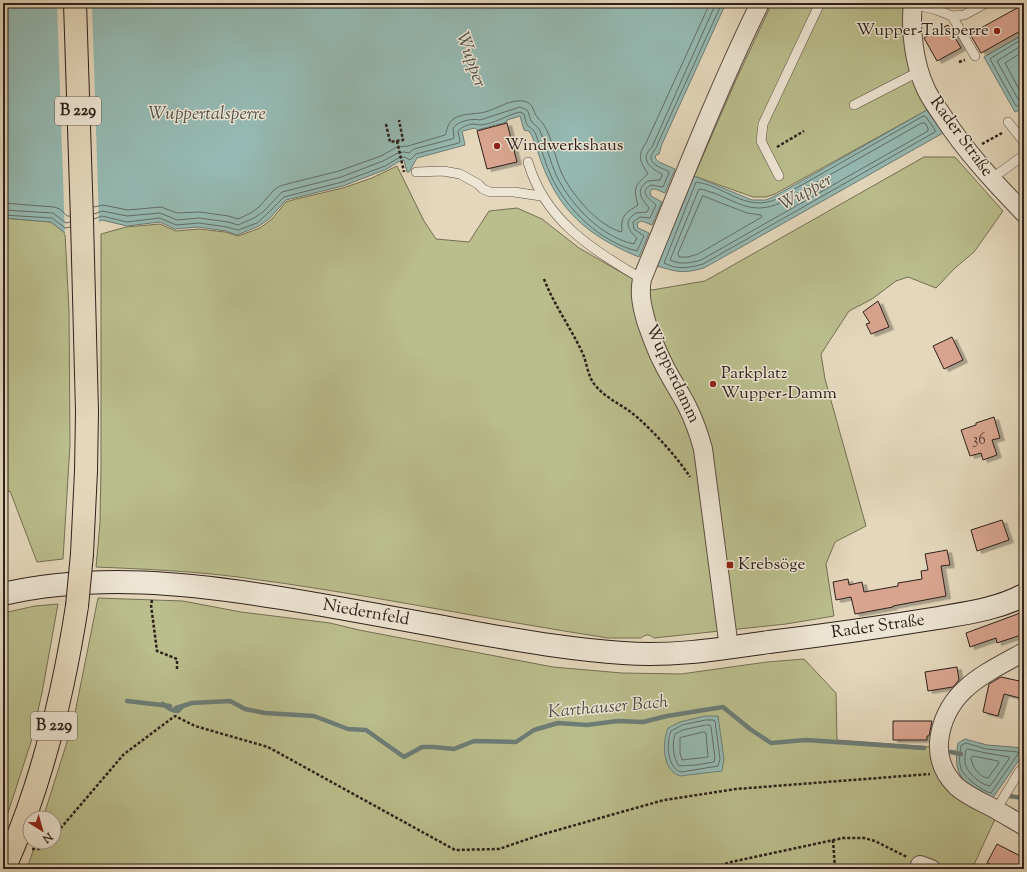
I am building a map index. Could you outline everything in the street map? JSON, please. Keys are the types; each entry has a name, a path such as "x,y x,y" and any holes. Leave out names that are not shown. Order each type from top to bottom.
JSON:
{"main road":[{"name":"B 229","path":"4,869 16,843 36,789 53,730 69,656 77,606 82,554 87,419 75,3"}],"street":[{"name":"Wupperdamm","path":"729,648 703,449 687,406 662,362 655,346 640,297 642,279 688,164 739,46 760,3"},
{"name":"Rader Straße","path":"912,4 912,30 916,58 924,86 953,132 991,179 1024,213"},
{"name":"Niedernfeld","path":"3,594 57,585 133,581 154,582 236,591 324,605 562,648 645,654 729,648"},
{"name":"Rader Straße","path":"729,648 967,613 996,606 1024,595"},
{"path":"1024,652 973,681 959,695 950,707 942,726 939,746 940,758 946,773 956,785 963,791 1024,826"}],"lane":[{"path":"779,176 761,141 763,124 820,3"},
{"path":"912,4 937,10 952,16 964,15 986,3"},
{"path":"952,16 975,56"},
{"path":"854,105 920,71"},
{"path":"1008,122 1024,142"},
{"path":"991,179 1024,155"},
{"path":"528,162 532,178 541,196 559,218 576,235 595,249 642,279"},
{"path":"416,172 443,171 460,174 490,192 514,192 541,196"},
{"path":"996,810 1019,772 1024,767"}],"path":[{"path":"959,62 965,59"},
{"path":"386,124 390,142 403,140 399,120"},
{"path":"775,148 804,131"},
{"path":"987,141 1002,133"},
{"path":"397,141 404,174"},
{"path":"544,279 551,297 584,355 594,384 612,401 628,410 638,418 682,464 691,478"},
{"path":"154,582 151,605 157,652 176,659 177,669"},
{"path":"62,827 124,754 175,716 195,726 268,747 456,850 499,849 540,835 664,800 736,788 946,773"},
{"path":"711,869 731,862 843,838 864,838 875,841 925,867"},
{"path":"833,840 835,869"}],"green space":[{"path":"772,3 908,3 914,83 927,110 775,194 766,197 753,197 694,176"},
{"path":"924,157 955,157 1003,211 974,252 955,268 936,288 908,277 896,281 872,299 849,311 821,354 825,379 866,526 835,542 826,564 834,616 786,624 654,638 648,635 641,638 608,638 284,583 203,573 96,567 100,523 101,468 101,234 126,227 160,224 176,231 199,229 225,232 238,236 260,228 271,220 286,202 343,188 372,178 397,166 424,221 436,239 469,242 489,211 517,208 542,219 579,248 652,290 705,281"},
{"path":"3,218 51,222 65,233 69,310 70,445 63,559 37,562 10,491 3,494"},
{"path":"98,598 183,601 241,612 330,623 359,630 553,667 622,673 681,674 767,662 804,659 836,693 837,740 933,747 938,773 948,790 953,795 996,817 972,869 27,869 33,850 62,850 62,810 46,810 73,723"},
{"path":"58,604 42,693 31,742 3,828 3,613 35,606"}],"water":[{"name":"Wuppertalsperre","path":"3,3 726,3 662,144 659,154 656,155 655,158 659,162 675,169 665,193 655,189 652,189 650,192 651,196 662,202 652,225 642,221 637,223 638,228 649,233 639,257 599,237 576,219 566,208 550,182 542,165 532,136 529,131 524,130 520,116 507,120 507,122 477,130 475,128 462,131 465,145 417,158 409,172 407,172 404,160 387,169 343,186 286,200 269,219 259,226 237,235 226,231 198,227 175,229 160,222 127,226 102,220 65,233 51,222 3,218"},
{"path":"1024,34 1024,108 1015,112 984,57"},
{"name":"Wupper","path":"927,110 943,133 704,268 680,272 657,266 694,176 752,200 766,200"},
{"path":"705,716 718,716 724,759 722,771 680,776 674,773 670,768 665,755 664,748 668,728 680,722"},
{"path":"965,739 987,745 1024,748 1024,753 992,799 967,784 959,772 957,764 958,743"}],"pier":[{"path":"57,3 92,3 99,223 65,235"}],"building":[{"name":"Wupper-Talsperre","path":"1019,7 1024,16 1024,29 981,53 970,34"},
{"path":"948,25 961,48 937,61 924,38"},
{"name":"Windwerkshaus","path":"507,123 517,162 487,169 477,131"},
{"path":"878,301 889,327 871,334 866,324 870,323 863,312"},
{"path":"952,337 963,360 944,369 933,346"},
{"path":"994,417 1000,438 992,440 997,455 983,460 981,453 970,456 961,430"},
{"path":"1002,520 1009,540 977,551 971,530"},
{"path":"947,550 950,565 941,566 946,596 855,614 851,597 836,600 833,582 848,579 849,585 862,582 864,592 898,586 898,583 922,579 921,571 928,570 925,554"},
{"path":"1024,611 1024,634 997,643 996,638 970,647 966,633"},
{"path":"957,667 959,680 953,687 928,691 925,672"},
{"path":"1001,677 1024,682 1024,699 1004,694 998,716 983,712 989,684"},
{"path":"893,721 932,721 929,736 927,736 927,740 893,740"},
{"path":"997,844 1024,858 1024,869 990,869 992,865 987,863"}],"waterway":[{"name":"Karthauser Bach","path":"127,701 170,706"},
{"name":"Karthauser Bach","path":"176,708 192,703 230,701 245,709 265,713 314,716 348,729 366,730 404,757 422,747 454,749 474,741 516,742 534,730 558,723 587,725 618,721 643,722 667,716 723,707 750,729 771,743 806,740 924,748"},
{"name":"Karthauser Bach","path":"163,704 176,711 182,707"},
{"name":"Karthauser Bach","path":"951,752 961,754"},
{"name":"Karthauser Bach","path":"1009,796 1024,798"}],"place":[{"name":"Wupper-Talsperre","path":"997,31"},
{"name":"Windwerkshaus","path":"497,146"},
{"name":"Parkplatz Wupper-Damm","path":"713,384"},
{"name":"Krebsöge","path":"730,565"}]}
